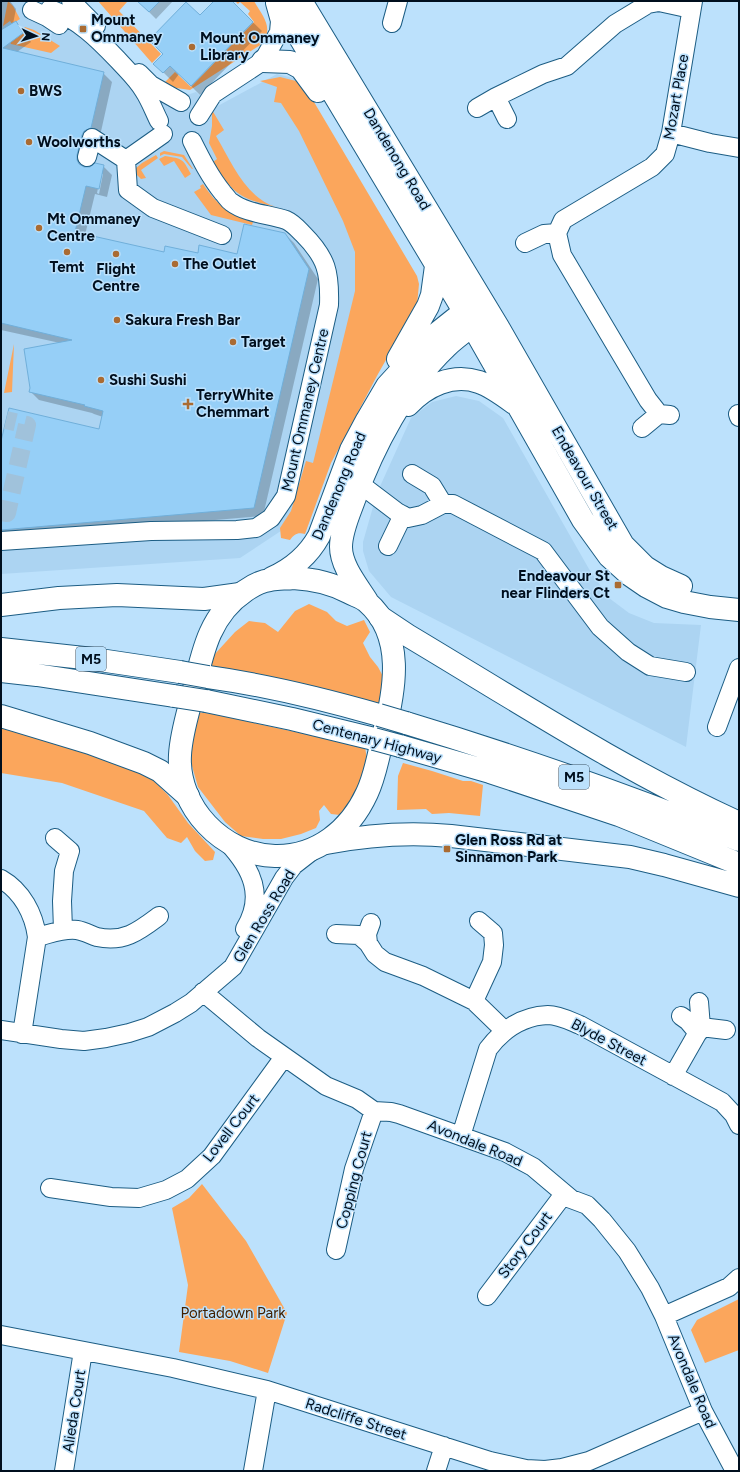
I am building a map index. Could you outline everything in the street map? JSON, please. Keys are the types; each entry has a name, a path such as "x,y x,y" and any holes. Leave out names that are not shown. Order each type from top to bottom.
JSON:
{"main road":[{"name":"Dandenong Road","path":"278,1 470,323"},
{"name":"Dandenong Road","path":"269,580 297,563 314,545 350,480 371,457 385,429 414,384 429,364 485,306 301,1"},
{"path":"263,61 290,62 301,68 318,91 341,106"},
{"path":"387,386 399,358 428,306 432,296 436,266"},
{"name":"Endeavour Street","path":"485,306 623,545 645,567 661,578 692,591 739,598"},
{"name":"Dandenong Road","path":"321,846 352,818 361,806 368,792 374,774 391,705 394,682 394,659 389,638 374,609 345,562 341,546 345,528 350,480 351,450 387,386 431,338 470,323"},
{"name":"Endeavour Street","path":"470,323 583,520 609,556 630,575 646,586 667,597 710,607 739,610"},
{"path":"385,429 427,388 441,382 455,379 478,382 491,388 518,405"},
{"path":"739,823 681,795 583,742 407,635 374,609 338,587 317,580 293,578 269,580 252,587 231,601 221,613 207,638 182,739 180,755 181,776 192,805 205,823 227,842 260,854 285,856 301,854 321,846 347,839 399,834 430,834 458,836 630,857 739,886"},
{"path":"1,605 60,598 117,595 204,599 240,594"},
{"name":"Centenary Highway","path":"1,649 92,659 251,683 336,703 406,723 538,765 670,812 739,840"},
{"name":"Centenary Highway","path":"1,671 37,675 206,701 292,718 374,739 490,772 619,815 739,864"},
{"path":"1,716 90,743 144,763 160,771 188,796"}],"street":[{"path":"27,5 38,12 44,11 54,5 90,32 130,73 145,92 161,128 172,141 185,143 192,141 200,129 201,122 190,107 151,85 71,1"},
{"path":"126,160 161,128 161,115 166,108 174,103 190,107 213,94 263,61 279,32 280,21 274,1"},
{"path":"392,23 398,1"},
{"path":"477,108 542,74 567,66 615,24 648,4 659,2 692,5"},
{"path":"27,5 88,44 117,68 130,73"},
{"name":"Mozart Place","path":"557,232 563,220 652,167 665,154 671,133 692,5"},
{"path":"496,98 507,119"},
{"path":"671,133 710,143 739,148"},
{"path":"88,156 92,138 126,160"},
{"name":"Mount Ommaney Centre","path":"1,541 151,531 237,530 256,528 272,518 286,496 329,305 330,283 324,260 313,244 296,227 287,221 255,213 231,202 216,184 204,165 192,141"},
{"path":"126,160 128,190 153,208 222,235"},
{"path":"525,243 544,234 557,232 562,255 648,400 664,414 642,428"},
{"path":"412,474 432,486 443,504"},
{"path":"350,480 408,518 422,515 443,504 453,504 543,551 600,627 628,652 650,666 686,672"},
{"path":"388,546 403,515"},
{"path":"717,727 739,668"},
{"path":"56,838 77,850 64,872 62,901 63,930"},
{"name":"Glen Ross Road","path":"207,988 248,924 254,905 254,886 250,873 240,856 227,842"},
{"name":"Glen Ross Road","path":"1,1030 22,1034 84,1041 123,1034 148,1027 175,1013 190,1003 231,970 238,961 289,871 321,846"},
{"path":"1,879 8,883 28,906 35,922 37,937 22,1034"},
{"path":"37,937 63,930 77,930 97,937 112,939 128,937 159,916"},
{"path":"474,1001 492,962 494,945 498,931 479,921"},
{"path":"368,942 367,934 371,923"},
{"path":"336,934 359,935 368,942 375,954 385,962 423,976 474,1001 504,1030"},
{"path":"207,988 258,1038 326,1086 357,1098 374,1111"},
{"path":"674,1076 699,1030 699,1002"},
{"name":"Blyde Street","path":"461,1136 488,1049 504,1030 522,1020 548,1015 564,1018 580,1025 722,1102 734,1115 739,1125"},
{"path":"681,1016 699,1030 726,1030"},
{"name":"Lovell Court","path":"50,1188 111,1197 139,1198 166,1190 187,1179 212,1156 284,1057"},
{"name":"Avondale Road","path":"374,1111 399,1114 505,1152 533,1167 571,1199 587,1205 627,1251 650,1288 664,1316 703,1411 735,1471"},
{"name":"Copping Court","path":"336,1250 354,1169 374,1111"},
{"name":"Story Court","path":"487,1296 564,1194"},
{"path":"664,1316 729,1287 739,1278"},
{"name":"Radcliffe Street","path":"1,1335 174,1368 267,1390 496,1463 526,1470 562,1468 589,1461 703,1411"},
{"name":"Alieda Court","path":"64,1471 83,1351"},
{"path":"253,1471 267,1390"},
{"path":"436,1471 444,1446"}],"shaded area":[{"name":"Mt Ommaney Centre","path":"1,1 78,1 143,74 171,93 190,94 196,92 214,108 277,74 297,79 397,246 299,519 240,558 1,574"},
{"path":"456,396 479,401 503,418 589,569 609,598 629,613 654,623 701,625 686,747 391,597 369,571 363,551 363,542 377,493 411,418 432,402"}],"green space":[{"path":"8,1 13,6 20,19 12,24 10,21 3,26"},
{"path":"98,1 127,2 119,11 161,54 152,63"},
{"path":"235,1 254,1 264,17 267,27 267,32 262,44 190,90 170,87 164,83 175,72 191,87 254,22 248,14 250,11 240,2 238,4"},
{"path":"25,27 34,30 60,46 51,53 11,44 10,42 24,33 22,30"},
{"path":"280,77 296,81 308,93 417,276 419,284 417,305 378,374 331,463 305,534 296,534 290,540 281,538 280,528 291,511 306,461 313,463 355,291 355,252 343,221 299,131 281,103 274,102 277,87 260,81"},
{"path":"212,110 224,130 216,136 240,178 256,195 265,202 276,207 254,201 238,193 220,173 213,162 217,159 209,143 212,126"},
{"path":"164,151 184,155 193,169 182,157 164,154 160,156 160,153"},
{"path":"156,155 158,158 141,170 146,178 141,179 137,175 135,169"},
{"path":"165,156 179,159 184,162 191,174 185,178 174,161 164,166 159,159"},
{"path":"203,184 218,203 237,216 253,222 252,225 211,215 194,192 201,188 200,186"},
{"path":"14,344 12,392 4,393"},
{"path":"309,604 327,612 336,621 347,626 364,620 370,632 363,643 386,682 385,708 208,669 214,655 235,632 249,621 265,623 278,632 295,611"},
{"path":"197,712 213,714 365,747 368,765 356,796 340,815 331,814 324,805 319,811 320,820 316,828 301,834 281,839 263,839 241,836 225,822 198,787 190,759"},
{"path":"1,725 144,771 168,795 188,823 215,852 213,860 205,861 195,851 187,837 181,843 167,838 144,811 62,783 1,773"},
{"path":"403,763 463,781 471,781 483,785 480,816 449,813 432,814 426,809 397,810 398,776"},
{"name":"Portadown Park","path":"202,1184 246,1241 287,1313 268,1373 230,1361 179,1352 188,1285 172,1208 189,1198"},
{"path":"739,1299 739,1350 705,1363 691,1330 697,1320"}],"building":[{"path":"137,1 160,1 149,12"},
{"name":"Mount Ommaney Library","path":"214,1 232,1 253,22 191,86 170,66 163,73 153,64 163,54 149,40 186,2 200,15"},
{"name":"Mt Ommaney Centre","path":"16,21 23,33 3,48 104,72 91,128 84,131 82,135 77,160 79,164 84,167 90,167 95,163 104,165 99,189 86,186 75,232 164,252 165,246 198,253 199,245 237,254 244,224 285,233 309,269 254,508 1,530 1,441 9,408 99,429 103,411 84,406 85,405 29,392 30,388 24,349 72,340 1,323 1,30"}],"tunnel":[{"path":"1,512 7,513 27,425 6,420"}],"place":[{"name":"Mount Ommaney","path":"83,29"},
{"name":"Mount Ommaney Library","path":"192,47"},
{"name":"BWS","path":"21,91"},
{"name":"Woolworths","path":"29,142"},
{"name":"Mt Ommaney Centre","path":"39,228"},
{"name":"Temt","path":"67,252"},
{"name":"Flight Centre","path":"116,254"},
{"name":"The Outlet","path":"175,264"},
{"name":"Sakura Fresh Bar","path":"117,320"},
{"name":"Target","path":"233,342"},
{"name":"Sushi Sushi","path":"101,380"},
{"name":"TerryWhite Chemmart","path":"188,404"},
{"name":"Endeavour St near Flinders Ct","path":"618,585"},
{"name":"Glen Ross Rd at Sinnamon Park","path":"447,849"}]}
